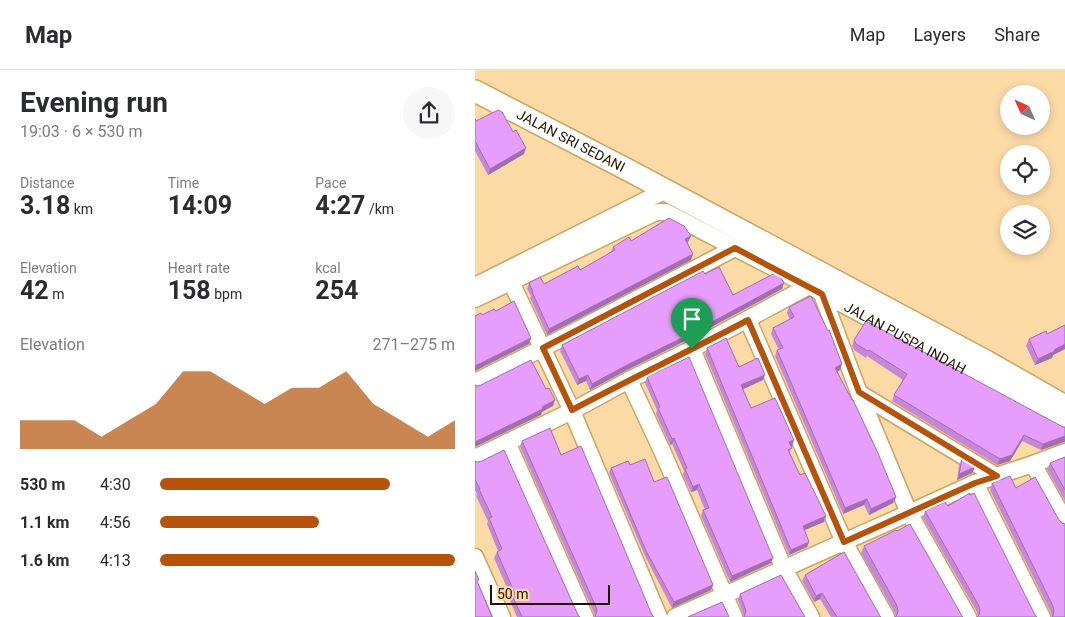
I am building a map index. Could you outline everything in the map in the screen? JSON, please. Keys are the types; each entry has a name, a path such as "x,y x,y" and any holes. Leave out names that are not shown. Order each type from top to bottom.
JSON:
{"street":[{"name":"JALAN SRI SEDANI","path":"475,91 666,190 986,361 1065,406"},
{"path":"475,286 666,190"},
{"name":"JALAN PUSPA INDAH","path":"475,300 654,213 666,212 1065,424"},
{"path":"475,382 735,248"},
{"path":"511,282 572,410 659,617"},
{"path":"475,458 748,320 815,290 909,513 968,617"},
{"path":"748,320 844,542 887,617"},
{"path":"692,349 784,569 811,617"},
{"path":"629,380 663,453 734,617"},
{"path":"859,392 997,476"},
{"path":"507,442 585,617"},
{"path":"675,617 975,483 1065,452"},
{"path":"1033,464 1065,521"},
{"path":"975,483 1042,617"},
{"path":"475,556 502,617"}],"building":[{"path":"498,110 502,112 513,132 516,130 526,148 490,169 475,141 475,119 476,121"},
{"path":"669,218 684,226 691,236 685,239 693,254 549,329 529,283 540,277 544,284 578,266 580,270 615,250 613,247 629,237 631,241"},
{"path":"719,267 733,295 775,273 779,275 784,283 592,384 588,375 579,379 562,345 703,271 705,274"},
{"path":"811,296 829,330 842,364 835,368 853,400 896,497 871,509 867,499 845,508 777,350 783,348 773,328 794,317 789,307"},
{"path":"514,301 531,338 475,366 475,316 494,309 496,311"},
{"path":"866,321 1065,427 1065,436 1043,444 1024,435 1012,455 1000,459 894,395 907,374 856,344 854,340"},
{"path":"1065,325 1065,344 1038,359 1029,339 1046,331 1047,334"},
{"path":"726,338 739,367 758,358 765,375 741,385 751,408 775,398 794,440 789,442 792,448 788,450 800,475 805,473 826,516 803,526 809,542 791,550 707,348"},
{"path":"689,357 773,558 732,576 703,510 709,508 699,484 693,487 674,438 672,439 658,408 660,407 647,377"},
{"path":"531,360 546,389 549,388 555,400 542,407 543,409 475,442 475,385 481,385"},
{"path":"550,428 561,455 581,446 654,617 595,617 596,607 522,441"},
{"path":"504,450 580,617 522,617 512,595 515,594 497,552 502,549 489,518 492,517 475,480 475,461 482,461"},
{"path":"1065,457 1065,490 1050,463"},
{"path":"645,459 654,482 667,477 713,585 674,602 646,551 611,468 628,461 630,465"},
{"path":"962,459 975,467 959,474"},
{"path":"1010,476 1016,488 1035,477 1059,520 1065,524 1065,617 1052,617 1053,606 992,483"},
{"path":"970,493 970,495 974,493 1037,617 977,617 980,610 979,606 925,511 945,502 948,506"},
{"path":"910,524 963,617 895,617 898,611 897,606 864,546"},
{"path":"844,552 881,617 837,617 822,593 816,596 805,575"},
{"path":"475,571 479,580 477,581 492,617 475,617"},
{"path":"781,575 805,617 744,617 746,611 740,594"},
{"path":"722,602 729,617 688,617"}],"route":[{"path":"735,248 822,294 859,392 997,476 975,483 844,542 748,320 692,349 572,410 543,348 735,248"}]}
